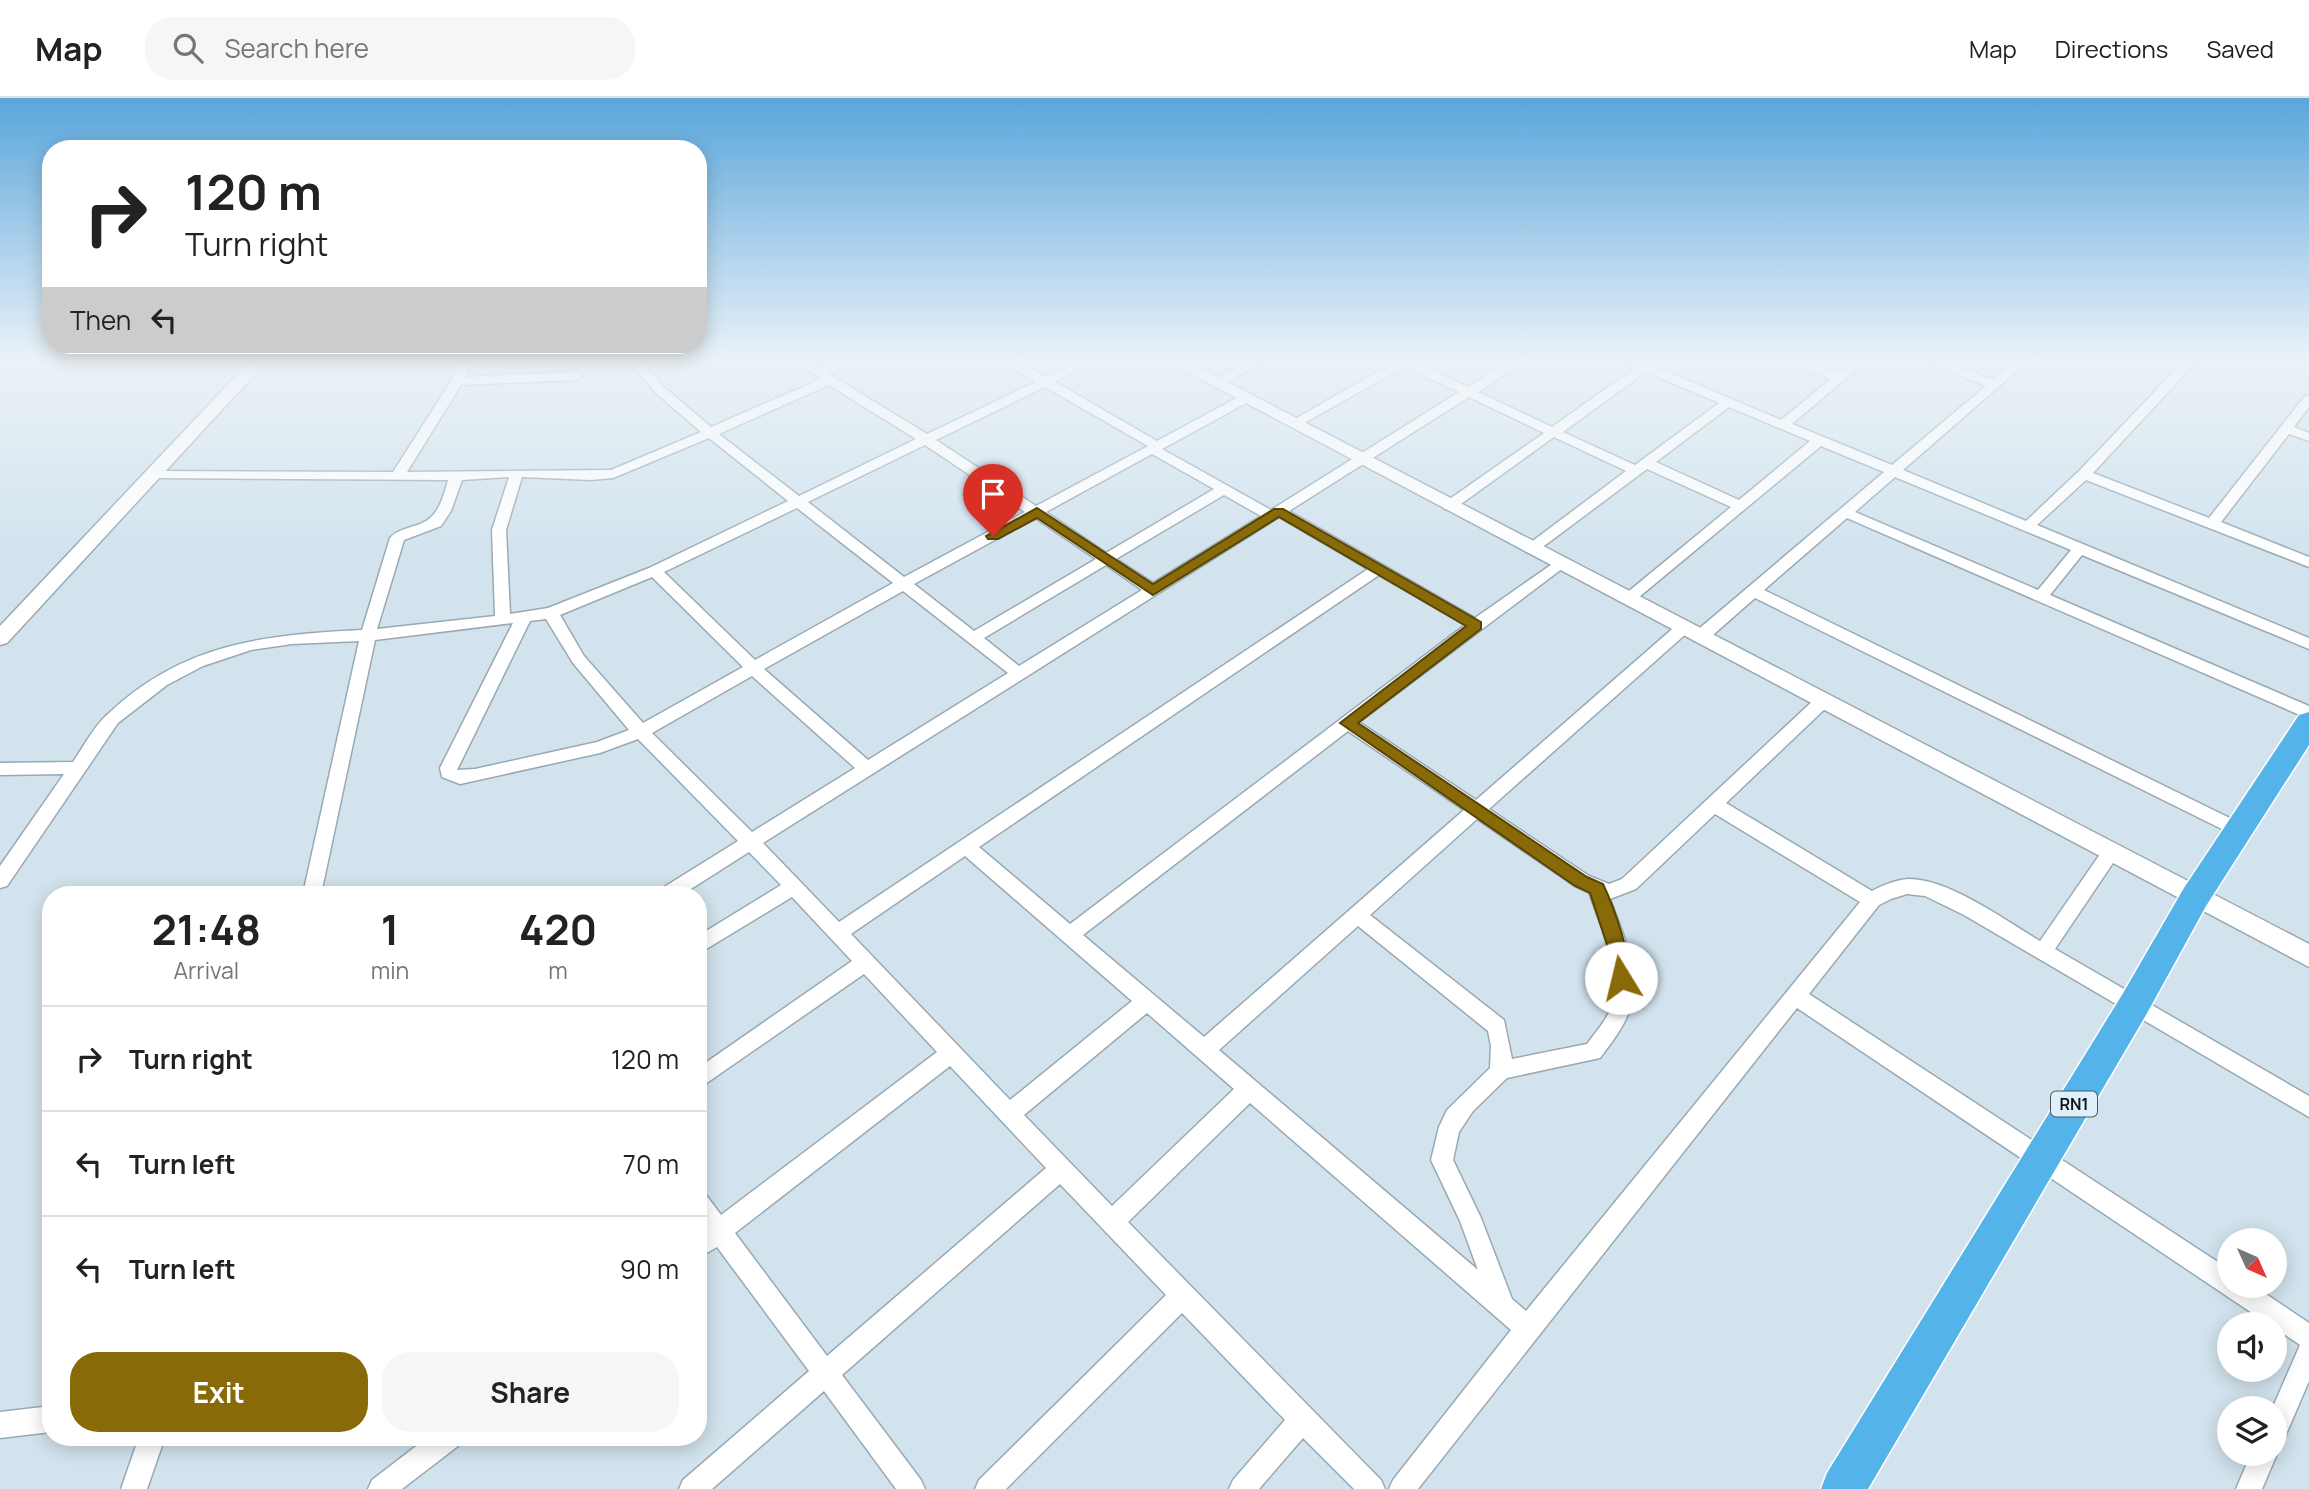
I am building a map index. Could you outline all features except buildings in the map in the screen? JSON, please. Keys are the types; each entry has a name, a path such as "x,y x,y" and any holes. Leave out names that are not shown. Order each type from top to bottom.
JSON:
{"highway":[{"name":"RN1","path":"1843,1489 2134,1005 2195,897 2309,722"}],"street":[{"path":"0,638 199,426"},
{"path":"398,475 429,426"},
{"path":"702,426 1019,674"},
{"path":"154,474 613,474 724,426"},
{"path":"904,426 1153,590"},
{"path":"0,881 112,719 161,681 197,662 250,645 292,639 456,628 551,613 654,571 953,426"},
{"path":"1118,426 1224,489 1275,513 1476,625"},
{"path":"524,617 448,774 460,778 475,775 600,747 640,732 905,583 1196,426"},
{"path":"1298,426 2309,956"},
{"path":"681,886 1414,426"},
{"path":"1540,426 1741,506"},
{"path":"1449,506 1562,426"},
{"path":"1531,549 1696,426"},
{"path":"1785,426 2309,644"},
{"path":"1204,1050 1475,810 1692,633 1754,591 1946,426"},
{"path":"2026,528 2084,474 2130,426"},
{"path":"2212,524 2289,426"},
{"path":"2287,429 2309,437"},
{"path":"1628,599 1820,440"},
{"path":"503,620 499,530 517,473"},
{"path":"2084,474 2309,562"},
{"path":"314,886 368,635 397,538 434,524 441,518 456,476"},
{"path":"973,638 1224,489"},
{"path":"1844,512 2309,713"},
{"path":"2039,598 2078,550"},
{"path":"1069,935 1476,625 1560,565"},
{"path":"837,933 1378,569"},
{"path":"654,571 753,668 867,769"},
{"path":"1754,591 2238,830"},
{"path":"551,613 562,639 575,657 640,732 751,842 1111,1222 1372,1489"},
{"path":"1348,723 1597,889 1609,892 1629,884 1824,701"},
{"path":"0,769 78,768"},
{"path":"1714,805 1872,900"},
{"path":"967,847 1528,1328"},
{"path":"2043,952 2110,852"},
{"path":"707,940 793,887"},
{"path":"1402,1489 1872,900 1898,887 1926,889 1971,910 2309,1107"},
{"path":"1504,1307 1470,1219 1443,1160 1453,1119 1502,1070 1592,1052 1608,1031 1623,1001 1619,954 1597,889"},
{"path":"1357,915 1497,1026 1504,1051 1502,1070"},
{"path":"707,1074 865,962"},
{"path":"1796,996 2217,1276"},
{"path":"1009,1114 1147,1001"},
{"path":"707,1240 952,1054"},
{"path":"1111,1222 1249,1089"},
{"path":"692,1489 1061,1169"},
{"path":"707,1214 912,1489"},
{"path":"988,1489 1183,1295"},
{"path":"2250,1298 2309,1337"},
{"path":"2287,1403 2309,1353"},
{"path":"0,1425 42,1420"},
{"path":"1242,1489 1302,1420"},
{"path":"134,1489 149,1446"},
{"path":"380,1489 437,1446"},
{"path":"2249,1489 2259,1466"}],"route":[{"path":"993,536 1037,512 1153,590 1278,511 1476,625 1348,723 1581,881 1597,889 1619,954 1621,978"}]}
